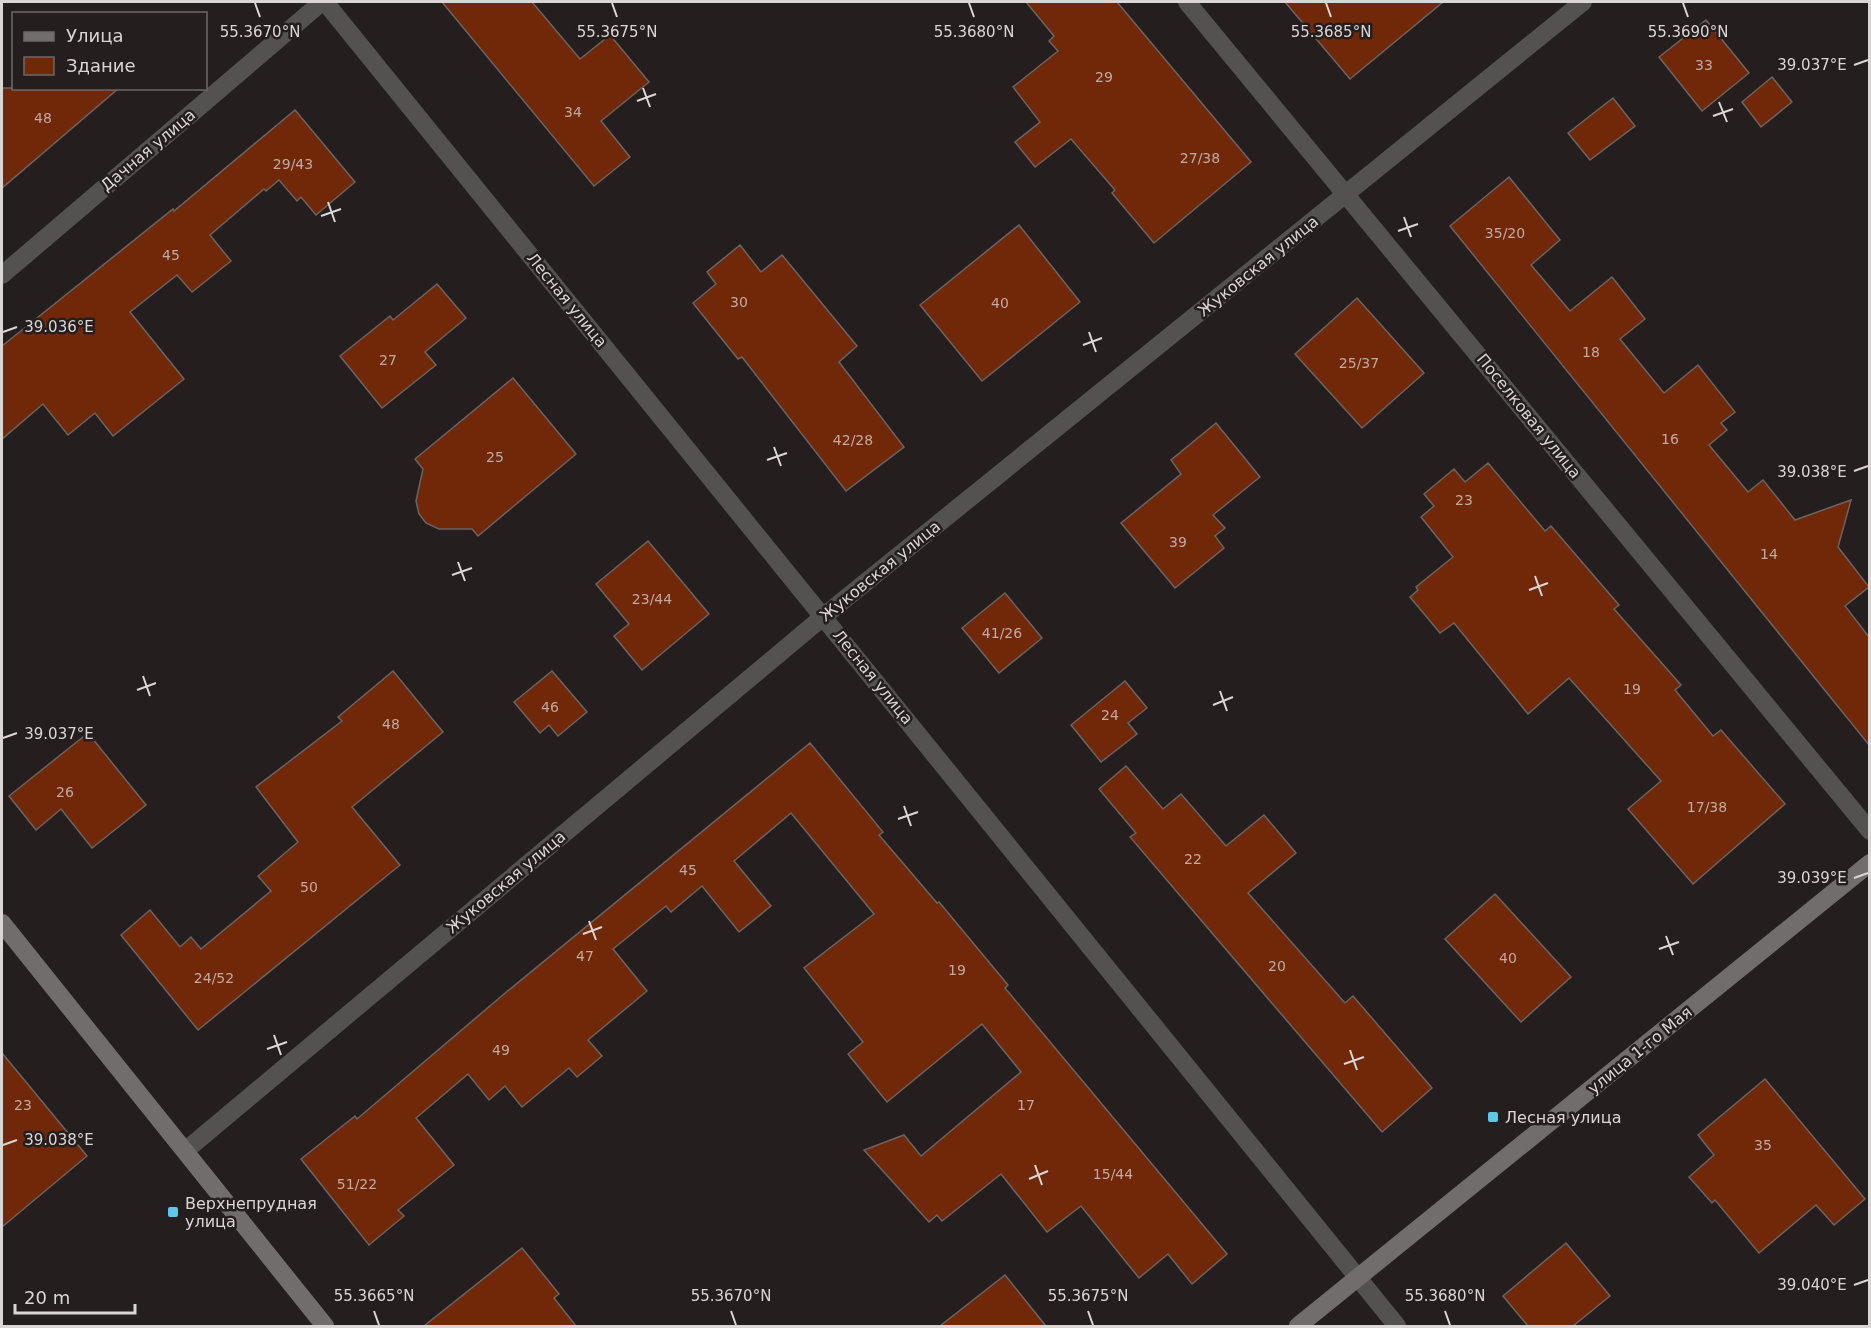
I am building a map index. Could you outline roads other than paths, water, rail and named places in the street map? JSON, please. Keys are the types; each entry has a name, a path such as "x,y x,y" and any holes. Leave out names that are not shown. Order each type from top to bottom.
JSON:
{"main road":[{"name":"улица 1-го Мая","path":"1298,1326 1869,862"},
{"path":"2,924 325,1326"}],"street":[{"name":"Дачная улица","path":"2,275 323,2"},
{"name":"Лесная улица","path":"323,2 824,616 1397,1326"},
{"name":"Поселковая улица","path":"1187,2 1869,831"},
{"name":"Жуковская улица","path":"185,1151 824,616 1583,2"}],"place":[{"name":"Лесная улица","path":"1493,1117"},
{"name":"Верхнепрудная улица","path":"173,1212"}]}
